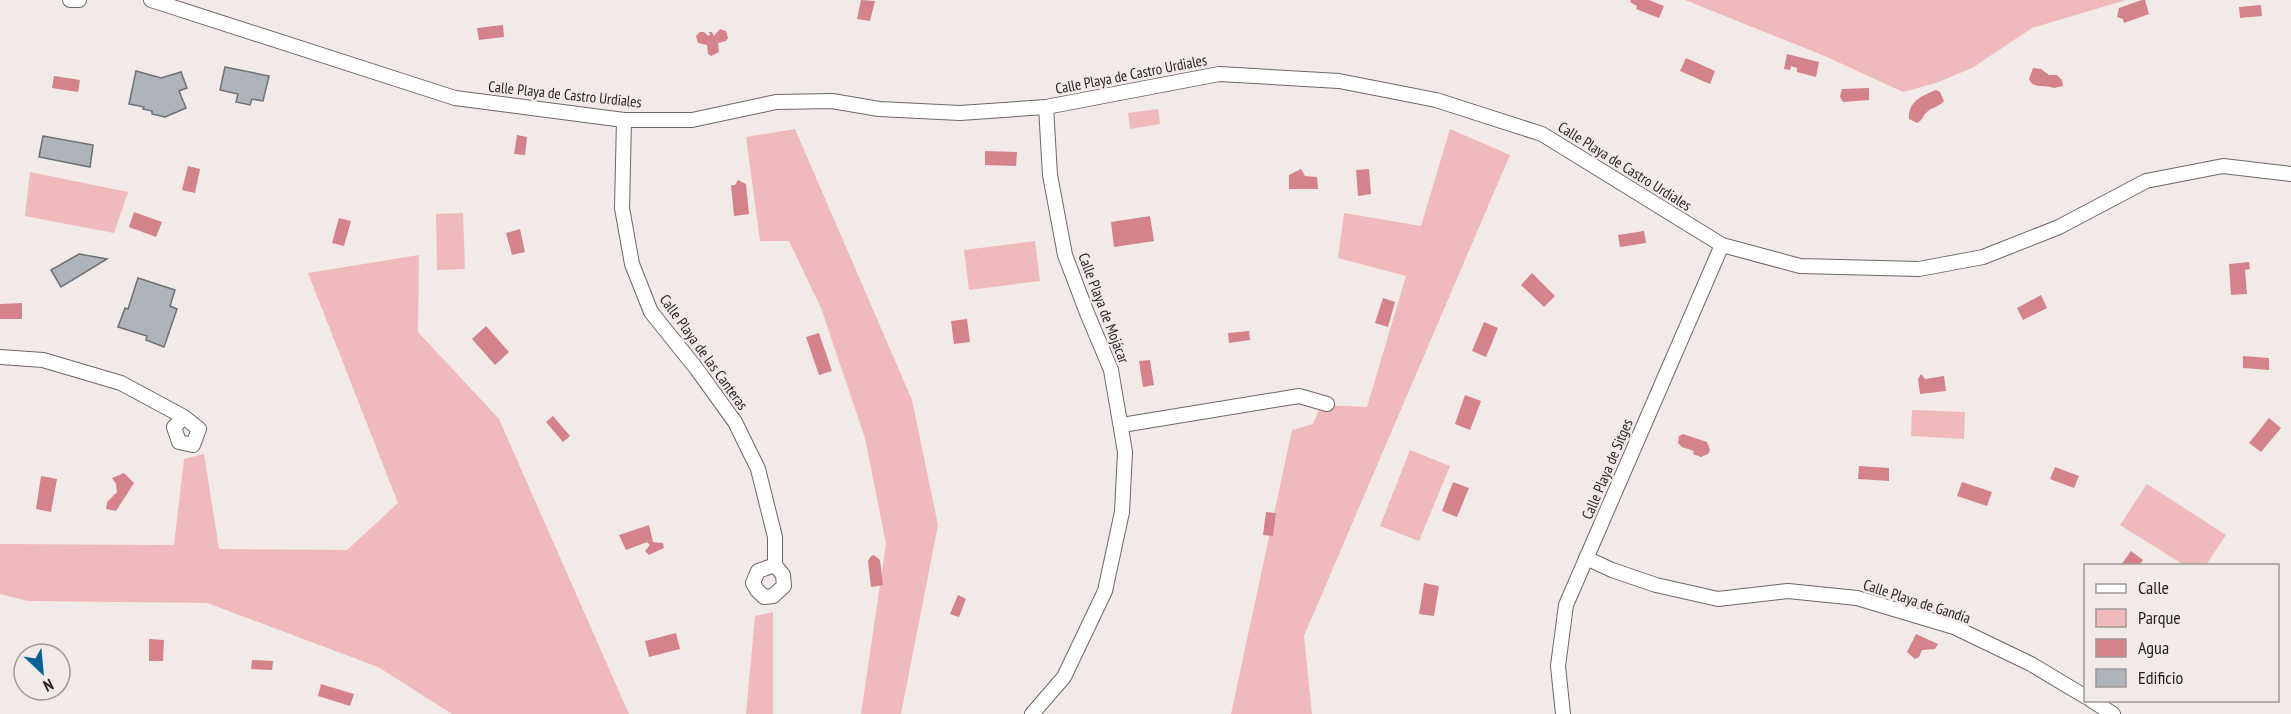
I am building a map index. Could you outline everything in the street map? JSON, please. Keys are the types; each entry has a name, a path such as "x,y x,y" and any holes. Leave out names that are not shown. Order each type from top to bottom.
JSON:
{"street":[{"path":"70,0 79,0"},
{"name":"Calle Playa de Castro Urdiales","path":"151,0 455,98 624,120 692,120 776,102 832,101 879,109 960,113 1046,107 1219,74 1339,81 1436,100 1542,134 1722,245 1800,266 1919,269 1983,257 2059,227 2146,181 2223,166 2291,174"},
{"name":"Calle Playa de Mojácar","path":"1032,714 1064,677 1105,591 1122,512 1125,452 1112,370 1065,255 1050,176 1046,107"},
{"name":"Calle Playa de las Canteras","path":"624,120 622,208 632,264 651,312 735,422 758,469 775,537 775,565"},
{"name":"Calle Playa de Sitges","path":"1563,714 1558,666 1566,605 1722,245"},
{"path":"0,357 43,360 121,383 184,417"},
{"path":"1122,425 1299,396 1327,405"},
{"name":"Calle Playa de Gandía","path":"1587,558 1612,570 1656,585 1718,599 1788,591 1857,598 1954,627 2031,664 2084,696"},
{"path":"2094,702 2113,714"}],"green space":[{"path":"1685,0 2126,0 2032,28 1972,68 1936,83 1903,92 1827,57"},
{"path":"1158,109 1160,124 1130,129 1128,113"},
{"path":"795,129 912,400 938,525 901,714 861,714 886,544 865,438 821,308 789,241 760,241 746,137"},
{"path":"1450,129 1510,155 1304,636 1312,714 1231,714 1292,430 1313,424 1321,405 1367,407 1406,276 1338,258 1344,213 1421,226"},
{"path":"30,172 128,192 114,233 25,216"},
{"path":"463,213 465,269 437,270 436,214"},
{"path":"1035,241 1040,281 969,290 964,250"},
{"path":"419,255 418,332 499,419 629,714 452,714 378,667 207,603 28,601 0,594 0,544 174,545 184,459 204,454 219,549 347,550 398,503 308,273"},
{"path":"1912,410 1965,412 1964,439 1911,436"},
{"path":"1410,450 1450,466 1419,541 1380,526"},
{"path":"2147,484 2226,535 2207,564 2182,564 2120,525"},
{"path":"773,612 773,714 746,714 755,616"}],"water":[{"path":"861,0 875,1 870,21 857,19"},
{"path":"1631,0 1649,0 1664,6 1659,18 1636,9 1637,6 1630,2"},
{"path":"2145,0 2149,14 2124,23 2123,19 2117,17 2119,8"},
{"path":"2261,5 2262,16 2240,18 2239,7"},
{"path":"503,25 504,37 479,40 477,28"},
{"path":"720,29 726,31 728,38 718,43 719,52 711,56 708,54 707,45 698,43 696,36 704,32 708,36 709,32 712,32 714,36"},
{"path":"1787,54 1819,62 1816,77 1797,72 1797,68 1791,66 1790,70 1784,69"},
{"path":"1686,58 1715,71 1710,84 1680,71"},
{"path":"2033,68 2041,69 2049,75 2057,75 2062,80 2063,86 2054,88 2036,86 2029,79"},
{"path":"54,76 80,80 78,92 52,88"},
{"path":"1869,88 1869,100 1843,102 1840,97 1842,89"},
{"path":"1936,90 1940,92 1944,101 1925,113 1917,123 1909,119 1913,103"},
{"path":"517,135 527,137 525,155 514,154"},
{"path":"985,151 1017,152 1016,166 985,165"},
{"path":"188,166 200,169 195,193 182,190"},
{"path":"1301,169 1305,176 1317,177 1318,189 1289,189 1289,175"},
{"path":"1369,169 1371,194 1358,196 1356,170"},
{"path":"738,180 746,184 749,214 734,216 731,185 735,185"},
{"path":"134,212 162,222 156,237 129,227"},
{"path":"1150,216 1154,241 1114,247 1111,222"},
{"path":"339,218 351,221 344,246 332,243"},
{"path":"520,229 525,252 512,255 506,233"},
{"path":"1644,231 1646,243 1620,247 1618,235"},
{"path":"2249,262 2250,269 2245,270 2247,294 2231,295 2229,264"},
{"path":"1532,273 1555,296 1544,307 1521,285"},
{"path":"2041,295 2047,308 2023,320 2017,308"},
{"path":"1383,298 1395,302 1388,327 1375,323"},
{"path":"22,303 22,319 0,319 0,304"},
{"path":"967,319 970,342 954,344 951,321"},
{"path":"1484,322 1498,328 1486,357 1472,351"},
{"path":"486,326 509,352 495,365 472,339"},
{"path":"1249,331 1250,340 1229,343 1228,333"},
{"path":"819,333 832,371 819,375 806,337"},
{"path":"2243,356 2269,358 2269,370 2243,368"},
{"path":"1150,360 1154,385 1143,387 1139,361"},
{"path":"1921,374 1925,379 1944,376 1946,391 1920,394 1918,379"},
{"path":"1465,395 1481,401 1470,430 1455,424"},
{"path":"553,416 570,436 563,442 546,422"},
{"path":"2269,418 2281,428 2261,452 2249,443"},
{"path":"1683,434 1707,442 1710,450 1708,454 1701,457 1693,454 1694,451 1682,447 1678,443 1679,436"},
{"path":"1859,466 1889,468 1889,481 1858,479"},
{"path":"2055,467 2079,476 2074,488 2050,479"},
{"path":"124,473 134,483 116,511 106,509 107,502 117,492 112,478"},
{"path":"41,476 57,479 51,512 36,509"},
{"path":"1453,482 1469,488 1457,517 1442,511"},
{"path":"1962,482 1992,492 1987,506 1957,496"},
{"path":"1266,512 1276,513 1273,536 1263,535"},
{"path":"649,525 653,542 663,543 664,548 649,555 645,551 650,545 647,542 626,550 619,535"},
{"path":"2131,551 2143,560 2140,564 2122,564"},
{"path":"874,555 880,560 883,585 871,587 868,561"},
{"path":"1424,583 1439,586 1434,616 1419,614"},
{"path":"958,595 966,599 959,617 950,614"},
{"path":"676,633 680,649 649,657 645,641"},
{"path":"1916,634 1938,644 1935,649 1922,650 1919,657 1915,659 1907,652"},
{"path":"149,639 164,640 163,661 149,661"},
{"path":"252,660 273,661 272,670 251,669"},
{"path":"321,684 354,694 350,706 318,696"}],"building":[{"path":"225,67 269,76 263,101 252,99 250,105 236,102 238,94 220,90"},
{"path":"136,71 161,78 181,72 187,88 179,91 186,108 165,117 152,114 152,111 143,109 144,107 129,104"},
{"path":"43,136 93,145 90,167 39,157"},
{"path":"79,254 107,259 61,287 51,270"},
{"path":"138,278 175,290 170,306 177,309 164,347 146,340 147,336 118,327 125,308 128,309"}]}
